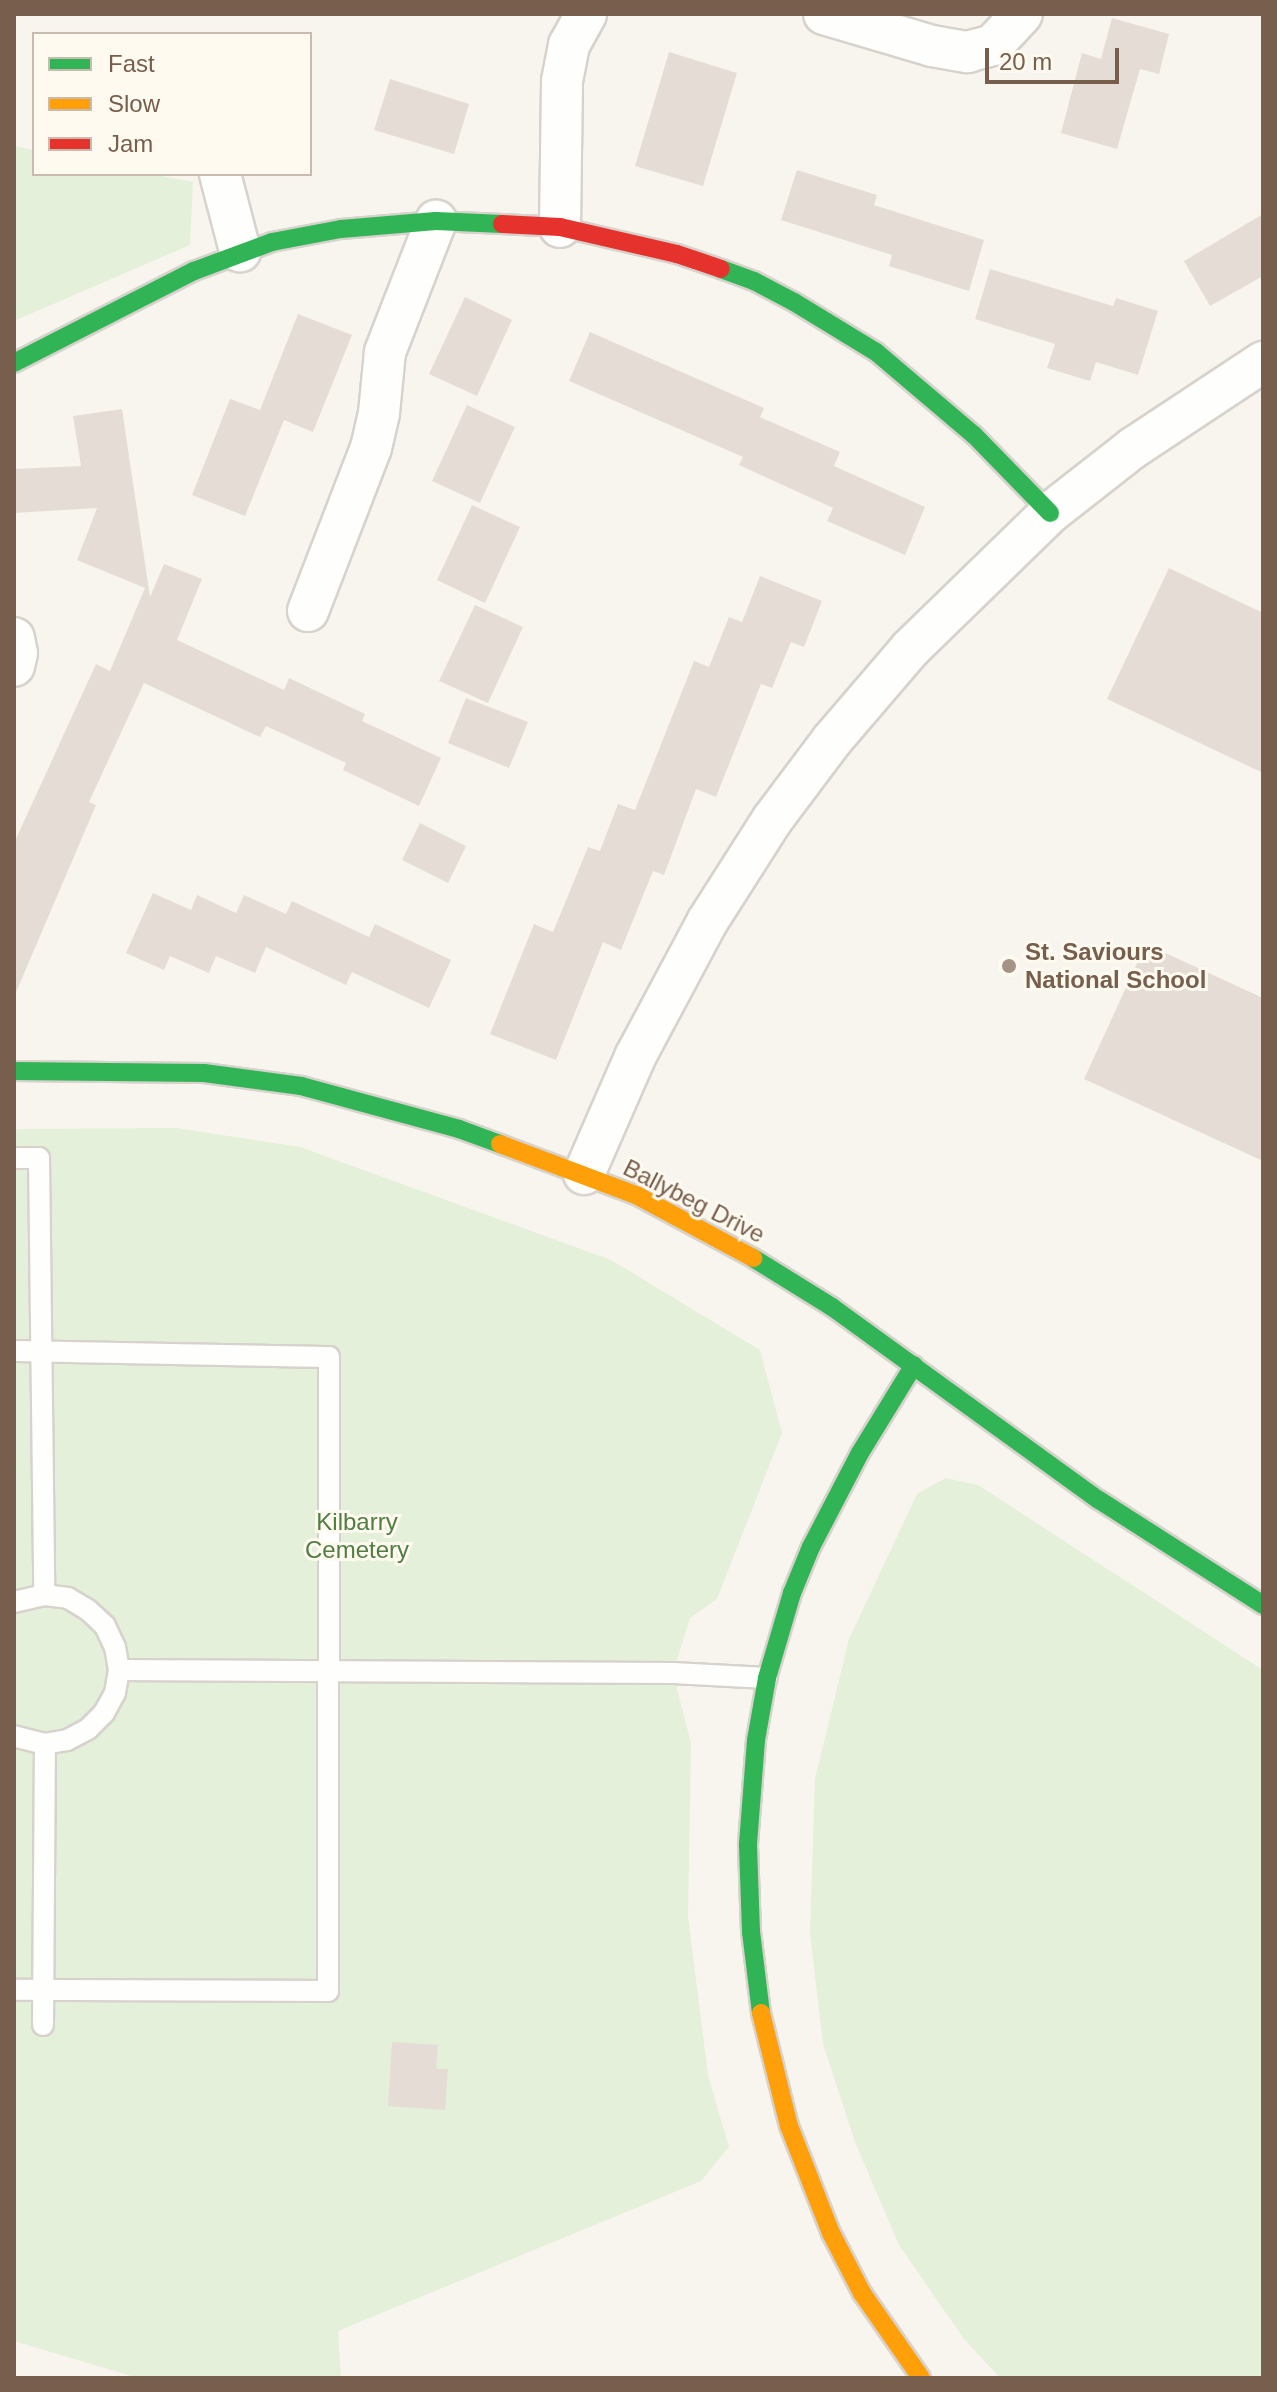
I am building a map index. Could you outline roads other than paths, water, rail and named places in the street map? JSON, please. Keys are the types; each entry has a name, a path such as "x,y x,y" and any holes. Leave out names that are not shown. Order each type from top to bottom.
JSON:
{"street":[{"path":"560,227 562,81 569,45 586,14"},
{"path":"824,14 932,46 967,52 993,45 1022,14"},
{"path":"221,176 240,251"},
{"path":"308,611 371,448 379,413 385,352 436,221"},
{"path":"14,363 240,251 341,229 436,221 560,227 677,254 754,281 794,302 876,352 910,378 999,459 1050,513"},
{"path":"584,1174 673,983 772,820 832,740 910,649 1050,513 1133,448 1263,362"},
{"path":"14,638 17,653 14,666"},
{"name":"Ballybeg Drive","path":"14,1071 204,1073 301,1086 446,1125 638,1196 740,1250 832,1307 1099,1500 1263,1605"},
{"path":"914,1365 860,1453 811,1547 792,1593 767,1678 756,1740 748,1844 751,1932 759,2004 789,2126 831,2233 884,2328 921,2378"}],"lane":[{"path":"14,1158 39,1158 44,1595"},
{"path":"14,1351 329,1357 328,1991 14,1990"},
{"path":"14,1602 44,1595 68,1598 88,1610 105,1626 115,1647 119,1670 115,1693 104,1713 88,1729 67,1740 45,1744 14,1736"},
{"path":"119,1670 673,1673 767,1678"},
{"path":"43,2025 45,1744"}],"place":[{"name":"St. Saviours National School","path":"1009,966"}],"park label":[{"name":"Kilbarry Cemetery","path":"357,1536"}]}
